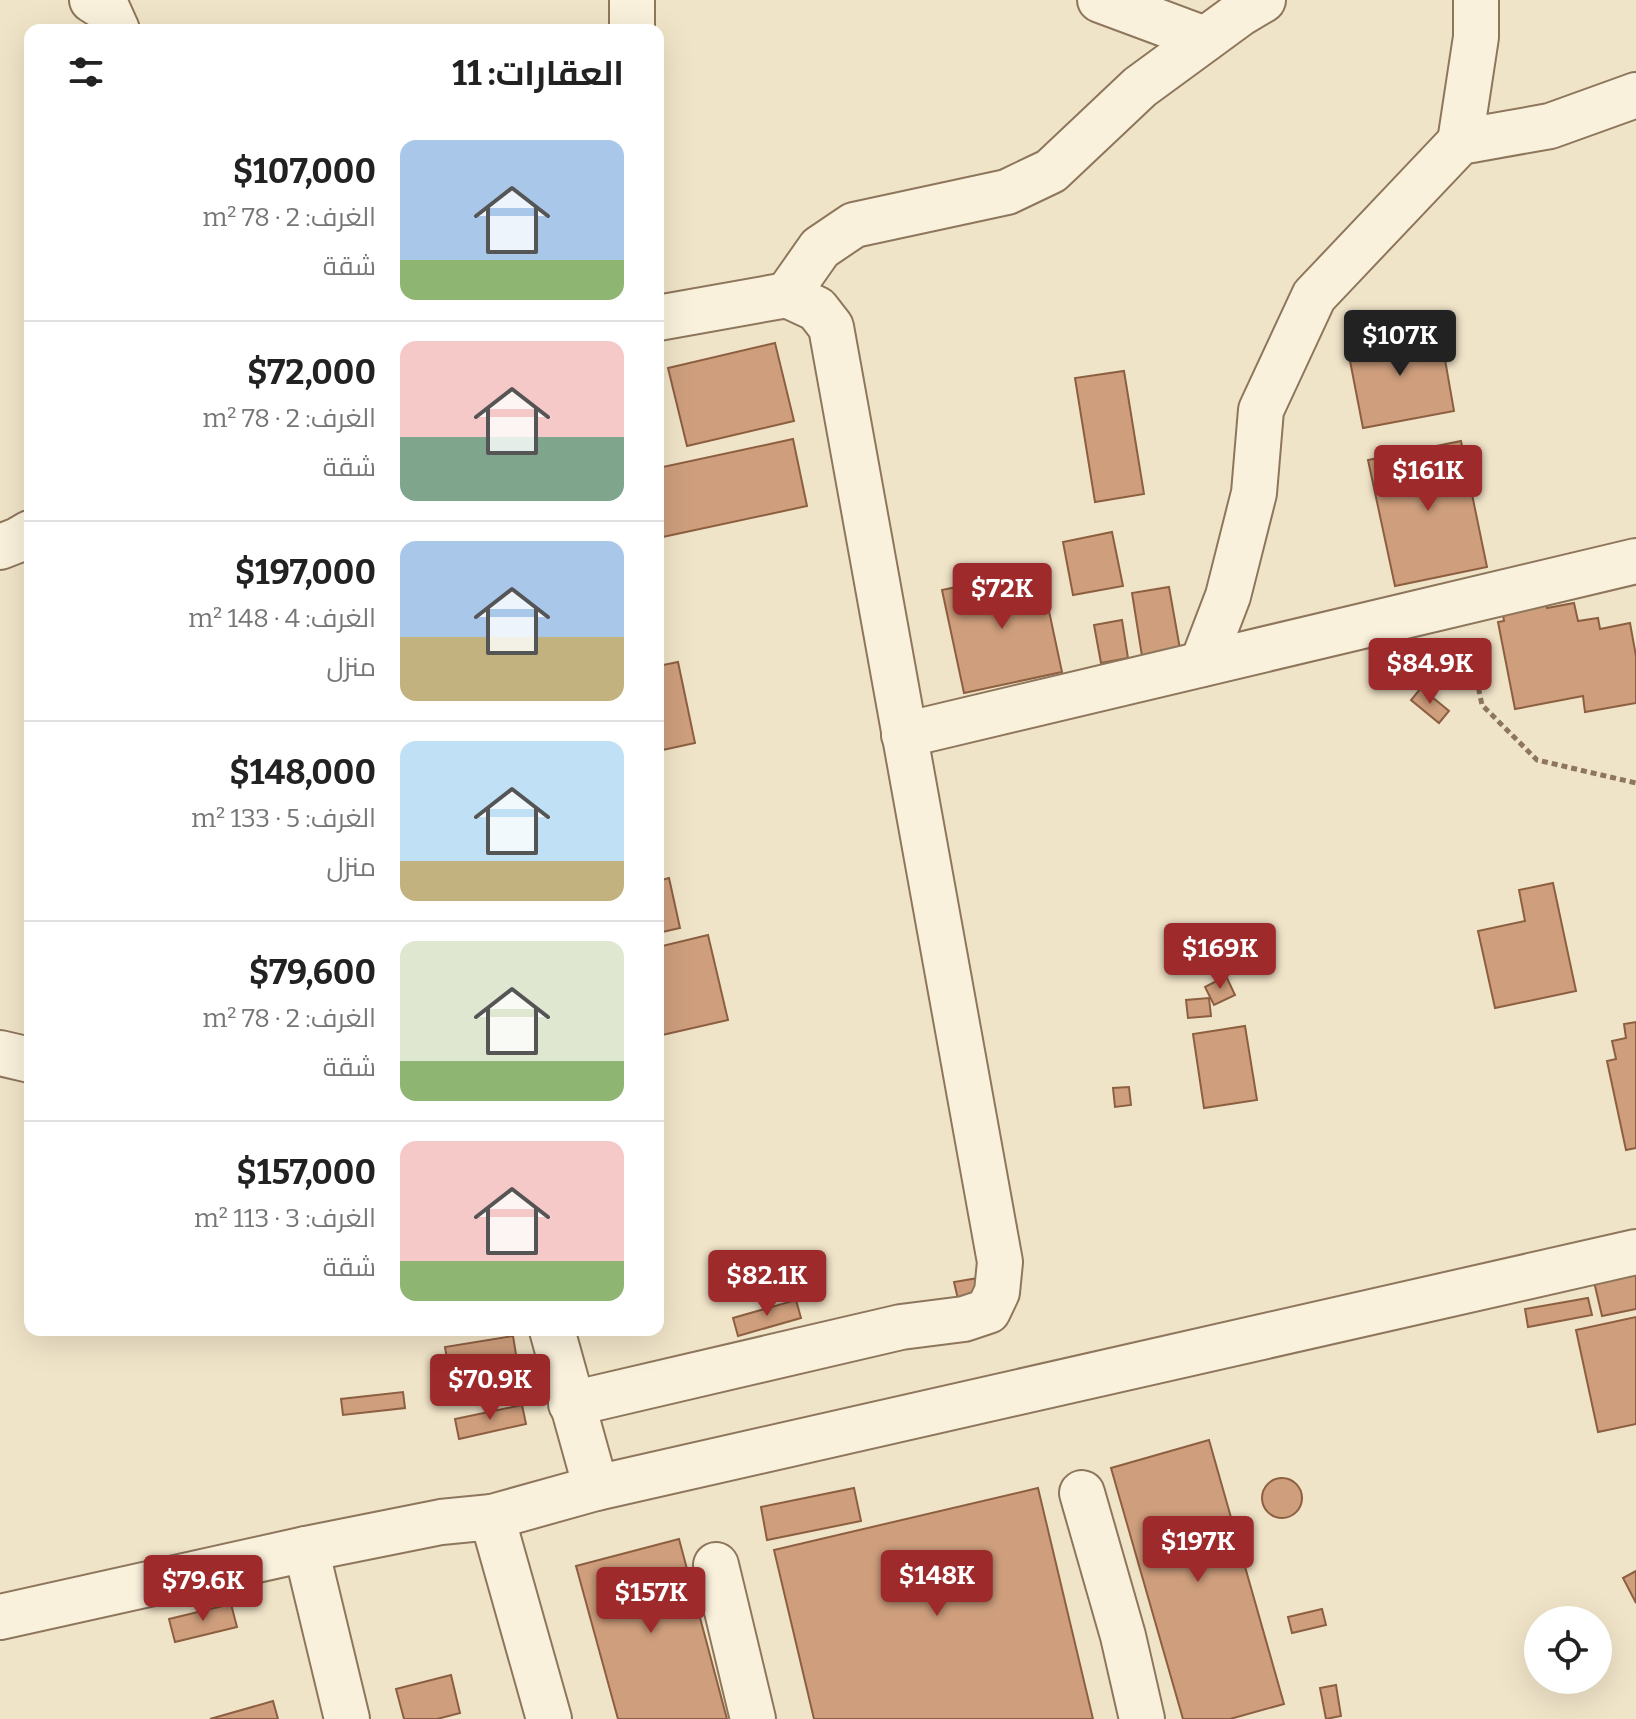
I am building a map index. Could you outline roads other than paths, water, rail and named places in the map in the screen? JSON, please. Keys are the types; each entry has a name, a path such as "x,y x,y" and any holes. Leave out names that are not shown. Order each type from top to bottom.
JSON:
{"street":[{"path":"92,0 108,10 114,24"},
{"path":"632,0 632,24"},
{"path":"1100,0 1205,39"},
{"path":"787,295 820,248 854,225 1007,192 1051,171 1140,87 1263,0"},
{"path":"1202,664 1228,596 1254,493 1261,410 1314,296 1460,142 1476,37 1476,0"},
{"path":"1460,142 1550,126 1636,95"},
{"path":"571,1404 901,1327 964,1319 988,1311 997,1292 1000,1262 831,327 817,309 787,295 664,317"},
{"path":"0,547 24,536"},
{"path":"904,735 1636,561"},
{"path":"0,1053 24,1059"},
{"path":"0,1617 306,1549 441,1522 492,1517 596,1488 1636,1252"},
{"path":"554,1336 596,1488"},
{"path":"1082,1493 1123,1636 1142,1719"},
{"path":"492,1517 549,1719"},
{"path":"306,1549 347,1719"},
{"path":"716,1565 753,1719"}]}
